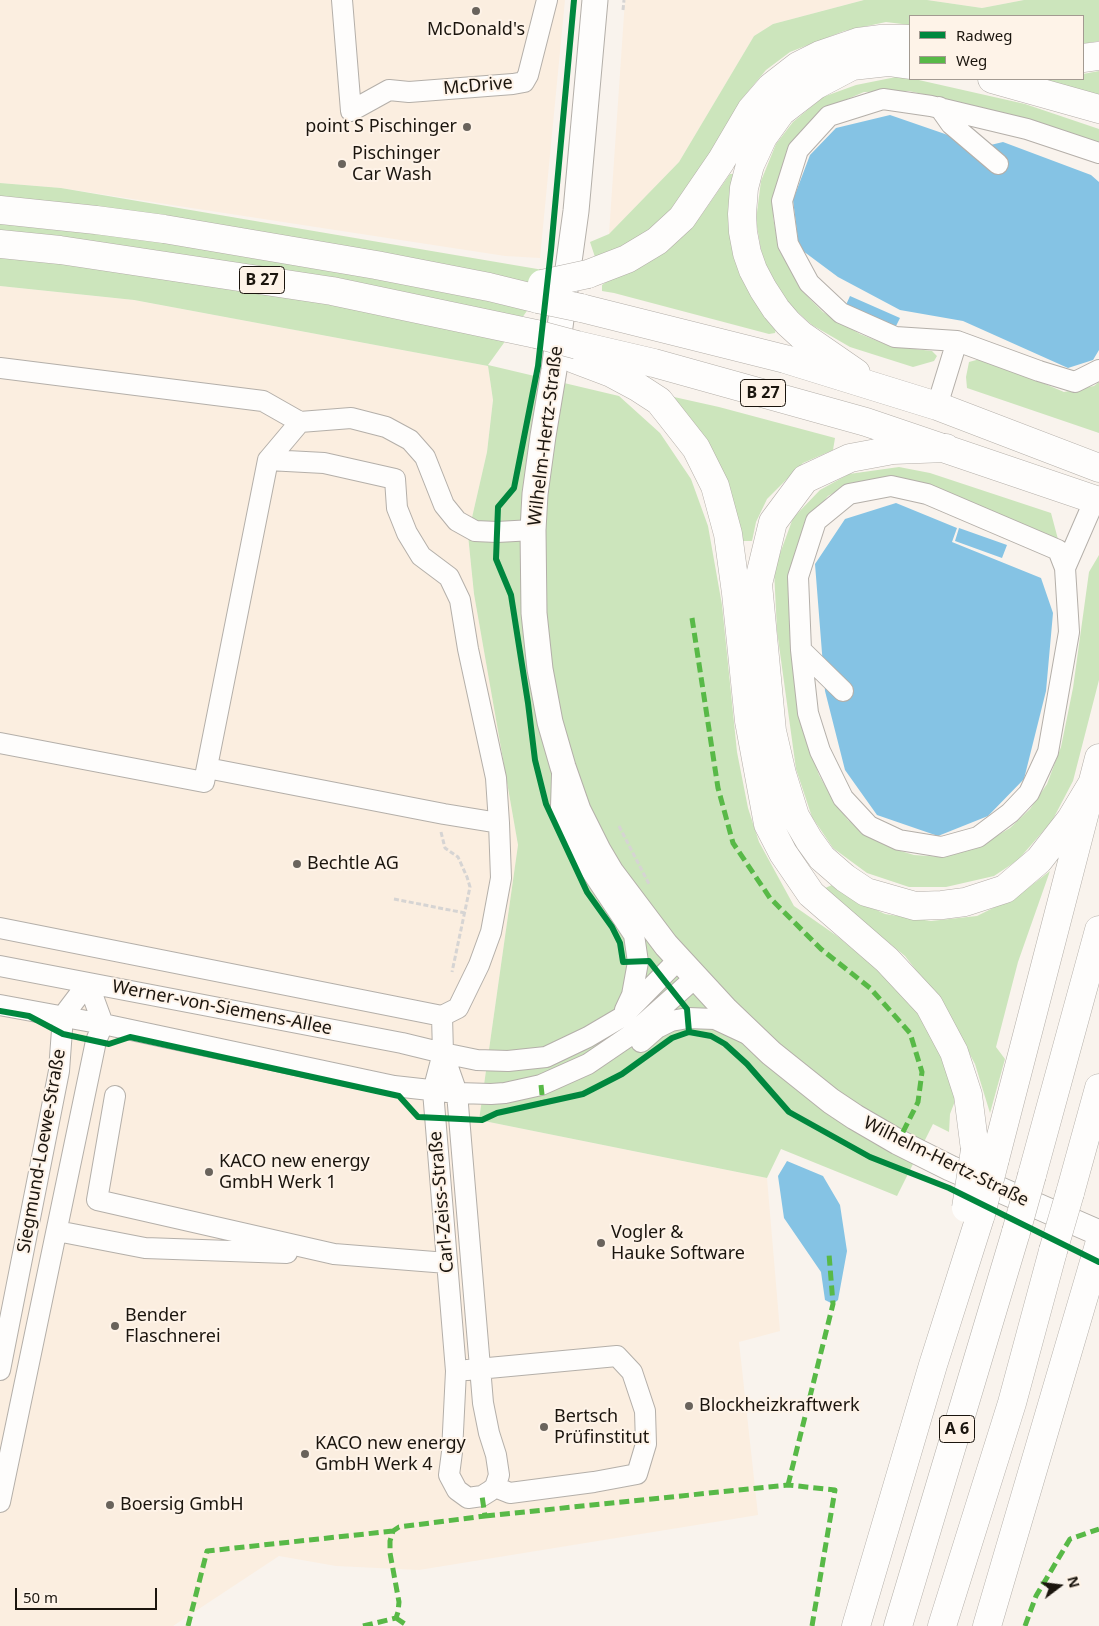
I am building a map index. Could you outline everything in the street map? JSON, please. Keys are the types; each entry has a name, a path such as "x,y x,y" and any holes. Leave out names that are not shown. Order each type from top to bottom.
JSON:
{"highway":[{"path":"540,291 627,259 657,241 682,218 722,161 751,110 771,87 798,66 820,55 858,42 881,38 909,39"},
{"path":"1084,58 1099,56"},
{"path":"877,389 801,335 788,323 772,302 753,270 747,253 742,214 744,188 750,165 763,137 781,112 816,85 852,66 888,62 909,64"},
{"path":"996,80 1099,109"},
{"name":"B 27","path":"0,210 164,229 376,265 489,287 540,291 581,308 785,359 937,406 1099,468"},
{"name":"B 27","path":"0,244 69,251 278,282 531,336 576,352 654,363 866,422 1097,500"},
{"path":"576,352 659,401 696,448 715,486 728,534 749,721 768,824 783,853 811,894 887,960 928,1005 954,1052 985,1154"},
{"path":"946,448 893,450 850,458 805,479 773,522 758,584 772,731 782,774 795,816 822,858 845,878 866,892 915,906 965,902 1005,889 1039,860 1071,819 1096,771"},
{"path":"856,1626 966,1259 973,1211 985,1154 1096,771"},
{"name":"A 6","path":"898,1626 1016,1232 1099,930"},
{"name":"A 6","path":"942,1626 1012,1403 1099,1088"},
{"path":"987,1626 1097,1258"}],"main road":[{"name":"Wilhelm-Hertz-Straße","path":"595,0 576,211 554,370 542,436 533,530 534,613 540,669 550,722 578,810 611,872 666,945 725,1009 770,1053 831,1101 889,1137 950,1168 1099,1233"}],"street":[{"name":"McDrive","path":"342,0 351,111 389,90 408,92 524,82 528,76 547,0"},
{"path":"1099,153 1027,129 939,107 883,99 829,116 798,150 782,201 788,244 809,283 841,313 895,337 957,341 1075,382 1099,370"},
{"path":"939,107 950,124 998,164"},
{"path":"937,406 957,341"},
{"path":"0,368 263,401 300,422 352,418 386,426 410,440 425,457 444,505 457,521 475,531 533,530"},
{"path":"0,743 204,782 268,460 300,422"},
{"path":"0,928 442,1016 458,1008 480,965 491,932 501,878 496,778 468,649 460,600 449,577 421,556 406,533 397,508 395,479 324,464 268,460"},
{"path":"891,486 927,494 1058,550 1065,568 1069,632 1048,752 1030,793 1010,813 978,838 942,847 900,840 870,826 843,798 820,751 808,712 801,650 798,578 816,521 849,494 891,486"},
{"path":"1065,568 1097,500"},
{"path":"801,650 842,691"},
{"path":"563,767 561,807 582,857 634,935 638,962 632,995 622,1016"},
{"path":"207,768 499,823"},
{"name":"Werner-von-Siemens-Allee","path":"0,966 402,1043 477,1060 508,1061 546,1057 588,1037 622,1016 679,959"},
{"path":"541,1085 588,1064 632,1034 696,977"},
{"path":"63,1016 88,983"},
{"path":"88,983 103,1024"},
{"path":"0,1005 103,1024 394,1086 457,1094 506,1092 541,1085 564,1084 596,1072 628,1054 657,1028 671,1021 688,1018 714,1019 754,1037"},
{"name":"Siegmund-Loewe-Straße","path":"0,1370 12,1308 8,1282 59,1071 63,1016"},
{"path":"442,1016 443,1053"},
{"name":"Siegmund-Loewe-Straße","path":"0,1502 96,1041 103,1024"},
{"name":"Carl-Zeiss-Straße","path":"443,1053 457,1094 483,1403 499,1475 495,1487 482,1496 468,1498 456,1490 449,1475 456,1371 433,1091 443,1053"},
{"path":"115,1096 97,1200 334,1254"},
{"path":"57,1231 146,1248 334,1254 447,1263"},
{"path":"8,1282 45,1288"},
{"path":"12,1308 39,1315"},
{"path":"456,1371 617,1356 632,1372 644,1411 646,1444 637,1474 594,1482 510,1493 495,1487"}],"path":[{"path":"623,10 624,0"},
{"path":"444,814 441,834 445,848 458,857 468,877 470,887 452,973"},
{"path":"394,898 465,913"}],"shaded area":[{"path":"0,0 565,0 540,258 505,256 61,188 0,183"},
{"path":"625,0 864,0 773,24 754,36 679,162 609,234"},
{"path":"927,0 1024,0 982,8"},
{"path":"0,286 134,300 488,366 493,400 487,452 468,535 474,594 518,845 479,1120 767,1178 780,1331 739,1342 758,1515 419,1570 336,1566 279,1556 173,1626 0,1626"}],"green space":[{"path":"864,0 927,0 982,8 1024,0 1099,0 1099,41 1084,44 1084,15 909,15 909,25 886,22 844,31 790,52 766,70 741,100 710,160 672,214 642,237 597,263 590,242 609,234 679,162 754,36 773,24"},
{"path":"1099,71 1099,96 1048,81 1084,80 1084,74"},
{"path":"901,76 909,78 909,80 919,80 1025,104 1099,129 1099,148 1039,122 972,105 909,91 864,92 836,104 791,148 782,167 775,192 773,217 779,250 803,292 823,312 860,334 890,346 932,351 937,356 934,361 913,367 850,347 812,325 782,298 764,268 756,220 761,181 776,144 793,122 823,97 856,85"},
{"path":"730,174 733,174 754,300 770,324 776,329 775,333 769,334 602,291 602,285 609,280 655,258 679,240 700,217"},
{"path":"0,183 61,188 555,272 488,365 619,396 660,433 691,479 708,526 722,605 737,752 748,808 759,842 794,906 837,936 890,980 919,1015 940,1051 959,1101 955,1101 950,1114 949,1132 933,1124 897,1196 781,1149 767,1178 479,1120 518,845 474,594 468,535 487,452 493,400 488,366 134,300 0,286"},
{"path":"980,359 998,364 1064,392 1094,386 1099,382 1099,433 967,388 966,377 969,362"},
{"path":"665,395 719,407 835,438 833,450 803,463 767,499 756,522 752,541 743,541"},
{"path":"899,467 930,473 1051,513 1059,543 879,480 851,483 828,496 814,513 792,564 788,592 800,722 819,775 833,800 848,820 871,837 894,849 914,855 942,857 978,847 1010,828 1030,809 1047,784 1061,747 1073,688 1089,572 1099,555 1099,680 1073,781 1052,821 1018,860 994,876 946,887 909,887 867,873 833,848 812,817 796,769 777,631 774,570 793,518 820,490 849,474"},
{"path":"1050,871 1018,962 996,1047 1005,1059 990,1113 975,1064 944,1006 905,956 823,889 832,885 851,898 885,914 931,921 977,916 1019,895"}],"water":[{"path":"890,115 945,134 978,148 1003,142 1091,175 1099,182 1099,350 1093,360 1068,368 963,321 900,310 838,277 799,248 793,200 810,155 836,128"},
{"path":"850,296 900,318 894,330 845,307"},
{"path":"896,503 957,528 952,542 1041,578 1053,613 1046,691 1024,779 988,816 938,836 877,815 845,770 825,691 815,564 845,519"},
{"path":"959,528 1007,545 1002,558 955,541"},
{"path":"787,1161 823,1176 840,1205 847,1251 838,1300 833,1304 825,1300 821,1272 784,1218 778,1176"}],"marked path":[{"path":"692,618 718,788 733,843 770,898 821,949 870,988 910,1033 922,1072 918,1102 898,1142"},
{"path":"541,1085 543,1104"},
{"path":"788,1485 833,1304 829,1254"},
{"path":"485,1516 788,1485 835,1490 812,1626"},
{"path":"363,1626 396,1618 398,1612 399,1602 390,1553 390,1541 393,1531 399,1527 485,1516 482,1496"},
{"path":"1025,1626 1036,1596 1070,1539 1099,1529"},
{"path":"188,1626 207,1551 393,1531"},
{"path":"396,1618 408,1626"}],"cycle path":[{"path":"574,0 551,250 538,366 514,488 498,507 496,559 511,595 535,760 546,804 587,892 612,927 620,943 623,962 649,961 687,1009 689,1032"},
{"path":"0,1011 29,1016 63,1034 109,1044 130,1037 399,1096 418,1117 482,1120 497,1113 583,1094 622,1074 672,1038 689,1032 711,1036 725,1044 747,1064 789,1112 870,1157 949,1188 1099,1262"}],"place":[{"name":"McDonald's","path":"476,11"},
{"name":"point S Pischinger","path":"467,127"},
{"name":"Pischinger Car Wash","path":"342,164"},
{"name":"Bechtle AG","path":"297,864"},
{"name":"KACO new energy GmbH Werk 1","path":"209,1172"},
{"name":"Vogler & Hauke Software","path":"601,1243"},
{"name":"Bender Flaschnerei","path":"115,1326"},
{"name":"Blockheizkraftwerk","path":"689,1406"},
{"name":"Bertsch Prüfinstitut","path":"544,1427"},
{"name":"KACO new energy GmbH Werk 4","path":"305,1454"},
{"name":"Boersig GmbH","path":"110,1505"}]}
